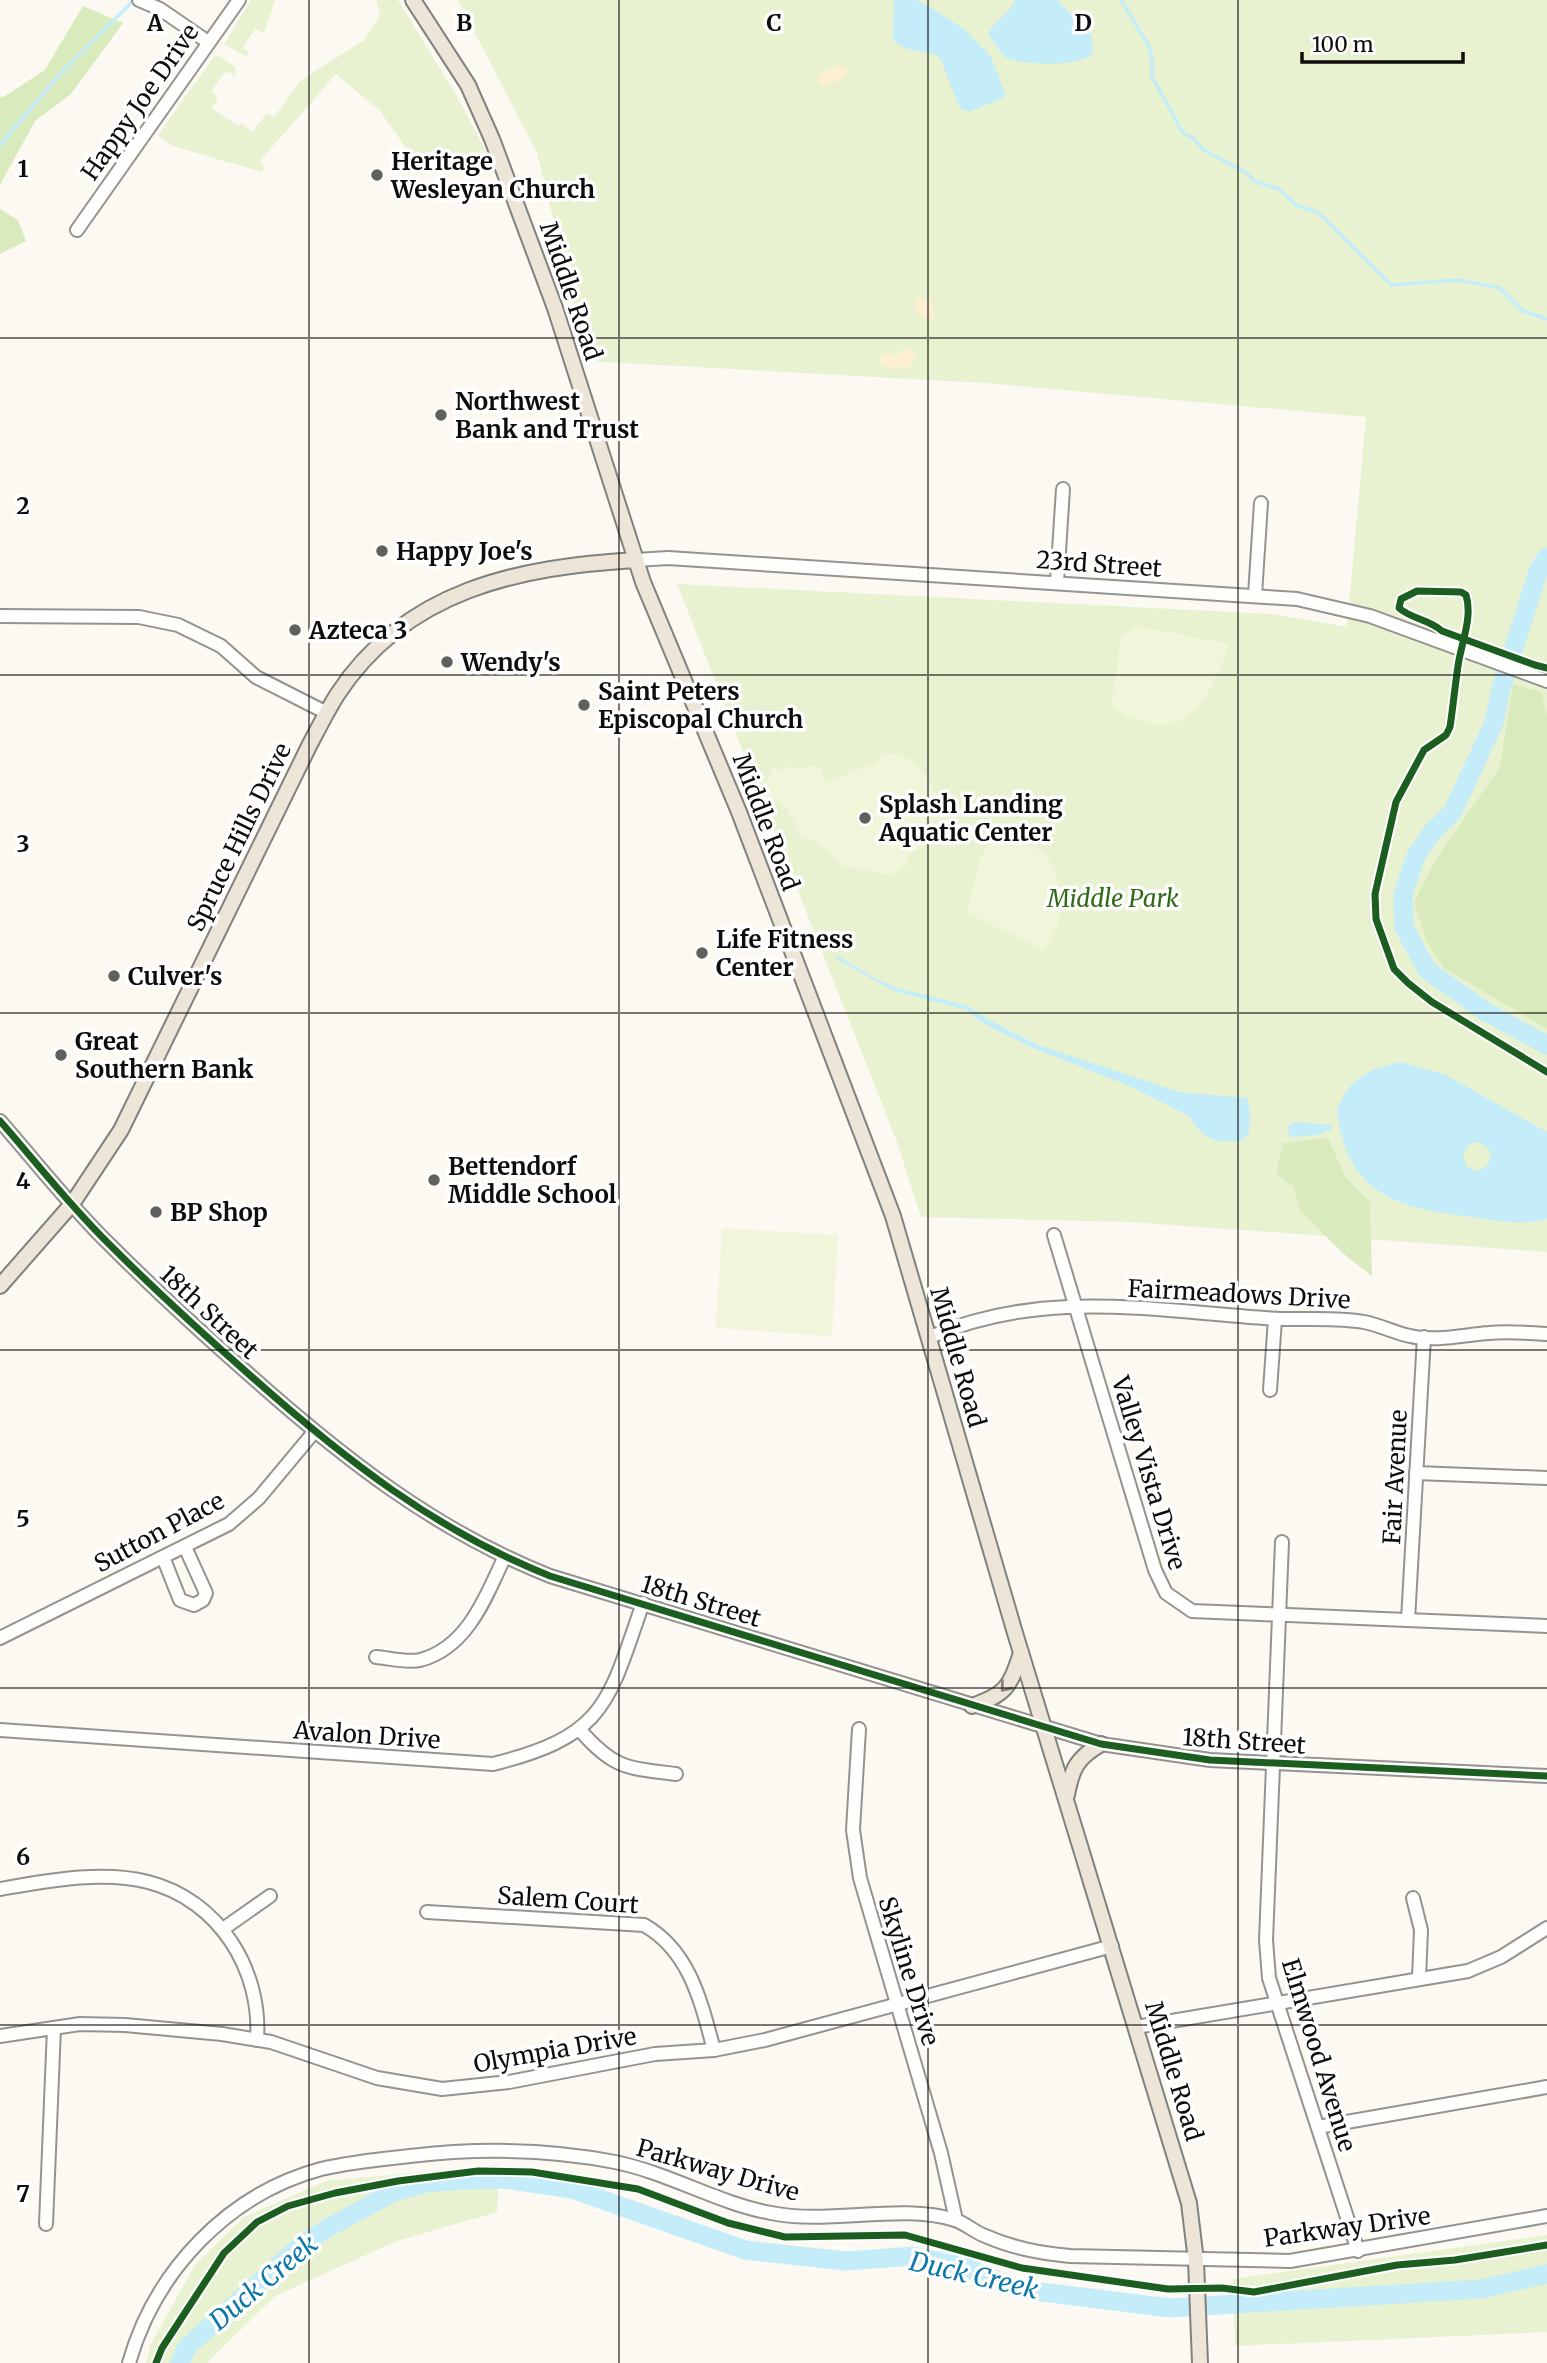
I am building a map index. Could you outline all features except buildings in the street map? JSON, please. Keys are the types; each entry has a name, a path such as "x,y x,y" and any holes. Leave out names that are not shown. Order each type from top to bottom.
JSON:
{"main road":[{"name":"Middle Road","path":"414,0 468,85 492,139 555,308 636,560 738,812 876,1168 930,1337 1021,1653 1189,2203 1197,2276 1199,2356"},
{"name":"Spruce Hills Drive","path":"0,1286 72,1204 106,1156 141,1093 197,972 327,713 346,682 391,634 447,598 503,577 636,560"},
{"path":"972,1706 1002,1693 1011,1683 1021,1653"},
{"path":"1066,1800 1075,1763 1082,1755 1101,1744"}],"street":[{"path":"139,0 160,9 208,42"},
{"name":"Happy Joe Drive","path":"77,229 239,0"},
{"path":"1057,582 1063,489"},
{"path":"1255,595 1261,503"},
{"name":"23rd Street","path":"636,560 668,558 1297,599 1370,616 1546,680"},
{"path":"0,616 139,617 178,625 221,646 256,677 327,713"},
{"name":"18th Street","path":"0,1121 72,1204 180,1313 314,1432 426,1515 504,1558 550,1576 1101,1744 1180,1758 1547,1776"},
{"name":"Valley Vista Drive","path":"1054,1236 1151,1557 1166,1593 1192,1611 1547,1626"},
{"name":"Fairmeadows Drive","path":"930,1337 952,1327 1019,1309 1076,1304 1275,1319 1363,1322 1424,1338 1446,1339 1511,1332 1547,1334"},
{"path":"1270,1390 1275,1319"},
{"name":"Fair Avenue","path":"1408,1620 1424,1338"},
{"name":"Sutton Place","path":"0,1638 229,1524 259,1498 314,1432"},
{"path":"1416,1473 1547,1478"},
{"name":"Elmwood Avenue","path":"1282,1542 1266,1940 1269,1978 1358,2251"},
{"path":"163,1558 180,1600 194,1605 203,1601 206,1593 185,1547"},
{"path":"376,1657 418,1660 439,1652 464,1631 482,1607 504,1558"},
{"name":"Avalon Drive","path":"0,1730 494,1764 538,1753 593,1718 613,1689 643,1603"},
{"path":"579,1729 609,1761 646,1771 676,1774"},
{"name":"Skyline Drive","path":"859,1729 853,1830 860,1878 941,2153 956,2220"},
{"path":"0,1889 57,1879 147,1882 174,1891 223,1929 244,1960 257,2000 257,2040"},
{"path":"223,1929 270,1896"},
{"path":"1413,1898 1421,1930 1419,1978"},
{"name":"Salem Court","path":"426,1912 643,1925 660,1934 690,1971 714,2050"},
{"path":"1136,2027 1468,1971 1501,1957 1547,1928"},
{"name":"Olympia Drive","path":"0,2036 54,2028 125,2025 257,2040 377,2078 442,2089 509,2082 655,2054 714,2050 765,2040 1112,1946"},
{"path":"46,2224 54,2028"},
{"path":"1318,2127 1547,2087"},
{"name":"Parkway Drive","path":"129,2363 145,2319 160,2292 181,2260 211,2229 240,2207 289,2180 322,2169 370,2161 490,2149 614,2162 656,2172 769,2213 815,2219 920,2214 956,2220 981,2234 1033,2253 1196,2261 1290,2261 1547,2216"}],"green space":[{"path":"251,0 275,0 264,33 255,29 243,47 250,53 245,56 224,44"},
{"path":"376,0 398,0 457,96 494,167 474,180 463,164 441,151 432,151 414,159 380,111 336,74 260,161 265,167 262,172 173,146 158,135 216,54 235,67 235,76 226,71 211,91 218,98 212,108 252,132 267,113 274,117 301,80 363,41 380,15"},
{"name":"Middle Park","path":"458,0 1547,0 1547,1252 1129,1222 921,1217 897,1142 677,584 1271,614 1347,627 1366,417 984,383 588,361 537,153"},
{"path":"83,6 123,23 71,94 35,121 0,185 0,95 2,98 45,70"},
{"path":"0,209 18,220 26,241 0,254"},
{"path":"1138,626 1229,644 1217,675 1200,704 1189,715 1175,722 1159,724 1140,721 1111,705 1121,638"},
{"path":"1513,684 1541,692 1547,716 1547,1029 1444,968 1427,942 1414,902 1435,861 1500,767"},
{"name":"Splash Landing Aquatic Center","path":"897,753 922,771 947,814 932,822 937,834 931,841 906,857 909,862 892,875 843,866 821,845 800,834 786,807 769,797 766,787 773,767 781,770 819,765 826,782 877,762 881,755"},
{"path":"993,836 1035,848 1049,861 1056,873 1060,886 1060,914 1057,928 1043,950 967,913 981,857"},
{"path":"1328,1138 1345,1176 1370,1203 1372,1276 1345,1255 1300,1211 1293,1186 1276,1173 1283,1143"},
{"path":"722,1228 838,1235 832,1336 716,1328"},
{"path":"500,2165 497,2212 397,2241 275,2296 207,2363 146,2363 151,2344 195,2265 244,2217 326,2181"},
{"path":"1547,2235 1547,2332 1235,2346 1233,2279"}],"sand":[{"path":"839,64 849,69 846,77 826,86 819,83 819,75"},
{"path":"919,297 932,300 935,319 925,318 920,314 915,304"},
{"path":"905,349 913,349 916,355 909,368 892,370 880,364 881,353 897,355"}],"water":[{"path":"894,0 916,0 964,29 990,55 1005,93 1003,98 969,112 960,108 940,58 904,48 893,40"},
{"path":"1015,0 1057,0 1091,33 1093,54 1074,61 1050,64 1004,57 988,34"},
{"path":"838,956 897,988 969,1006 984,1017 1038,1045 1179,1092 1247,1098 1250,1111 1249,1133 1241,1141 1217,1141 1197,1128 1189,1116 1127,1085 1033,1048 981,1022 967,1010 894,991 836,959"},
{"path":"1401,1062 1446,1075 1547,1132 1547,1219 1510,1222 1422,1209 1381,1193 1365,1180 1352,1162 1343,1140 1337,1111 1347,1090 1361,1077 1378,1068","holes":["1480,1142 1490,1151 1489,1162 1482,1169 1475,1171 1466,1166 1463,1153 1471,1143"]},
{"path":"1294,1122 1332,1125 1332,1129 1318,1135 1292,1137 1288,1134 1289,1126"}],"waterway":[{"path":"0,145 60,74 134,0"},
{"path":"1121,0 1149,46 1152,77 1183,133 1193,138 1205,151 1247,173 1254,181 1279,189 1296,205 1319,213 1391,285 1458,280 1500,288 1523,311 1547,319"},
{"name":"Duck Creek","path":"1547,557 1539,569 1500,692 1494,723 1452,813 1432,832 1416,856 1403,894 1404,927 1427,970 1486,1012 1547,1045"},
{"name":"Duck Creek","path":"180,2363 187,2347 298,2248 326,2229 392,2193 426,2183 463,2180 503,2179 572,2189 745,2250 846,2261 913,2256 965,2267 1018,2289 1170,2308 1481,2289 1547,2274"}],"cycle path":[{"path":"1547,668 1535,665 1442,631 1399,608 1401,599 1417,591 1461,592 1466,595 1468,613 1466,630 1464,639 1462,648 1459,657 1450,727 1446,735 1424,750 1396,802 1375,894 1376,919 1394,969 1432,1002 1547,1072"},
{"path":"0,1121 81,1215 126,1261 215,1345 321,1436 356,1464 430,1515 508,1558 550,1576 1101,1744 1210,1760 1547,1776"},
{"path":"156,2363 162,2348 224,2253 257,2222 288,2206 335,2193 398,2181 478,2171 532,2172 638,2189 728,2223 785,2237 905,2235 1022,2268 1168,2289 1222,2288 1254,2292 1397,2265 1455,2260 1547,2245"}],"place":[{"name":"Heritage Wesleyan Church","path":"377,175"},
{"name":"Northwest Bank and Trust","path":"441,415"},
{"name":"Happy Joe's","path":"382,551"},
{"name":"Azteca 3","path":"295,630"},
{"name":"Wendy's","path":"447,662"},
{"name":"Saint Peters Episcopal Church","path":"584,705"},
{"name":"Splash Landing Aquatic Center","path":"865,818"},
{"name":"Life Fitness Center","path":"702,953"},
{"name":"Culver's","path":"114,976"},
{"name":"Great Southern Bank","path":"61,1055"},
{"name":"Bettendorf Middle School","path":"434,1180"},
{"name":"BP Shop","path":"156,1212"}]}
